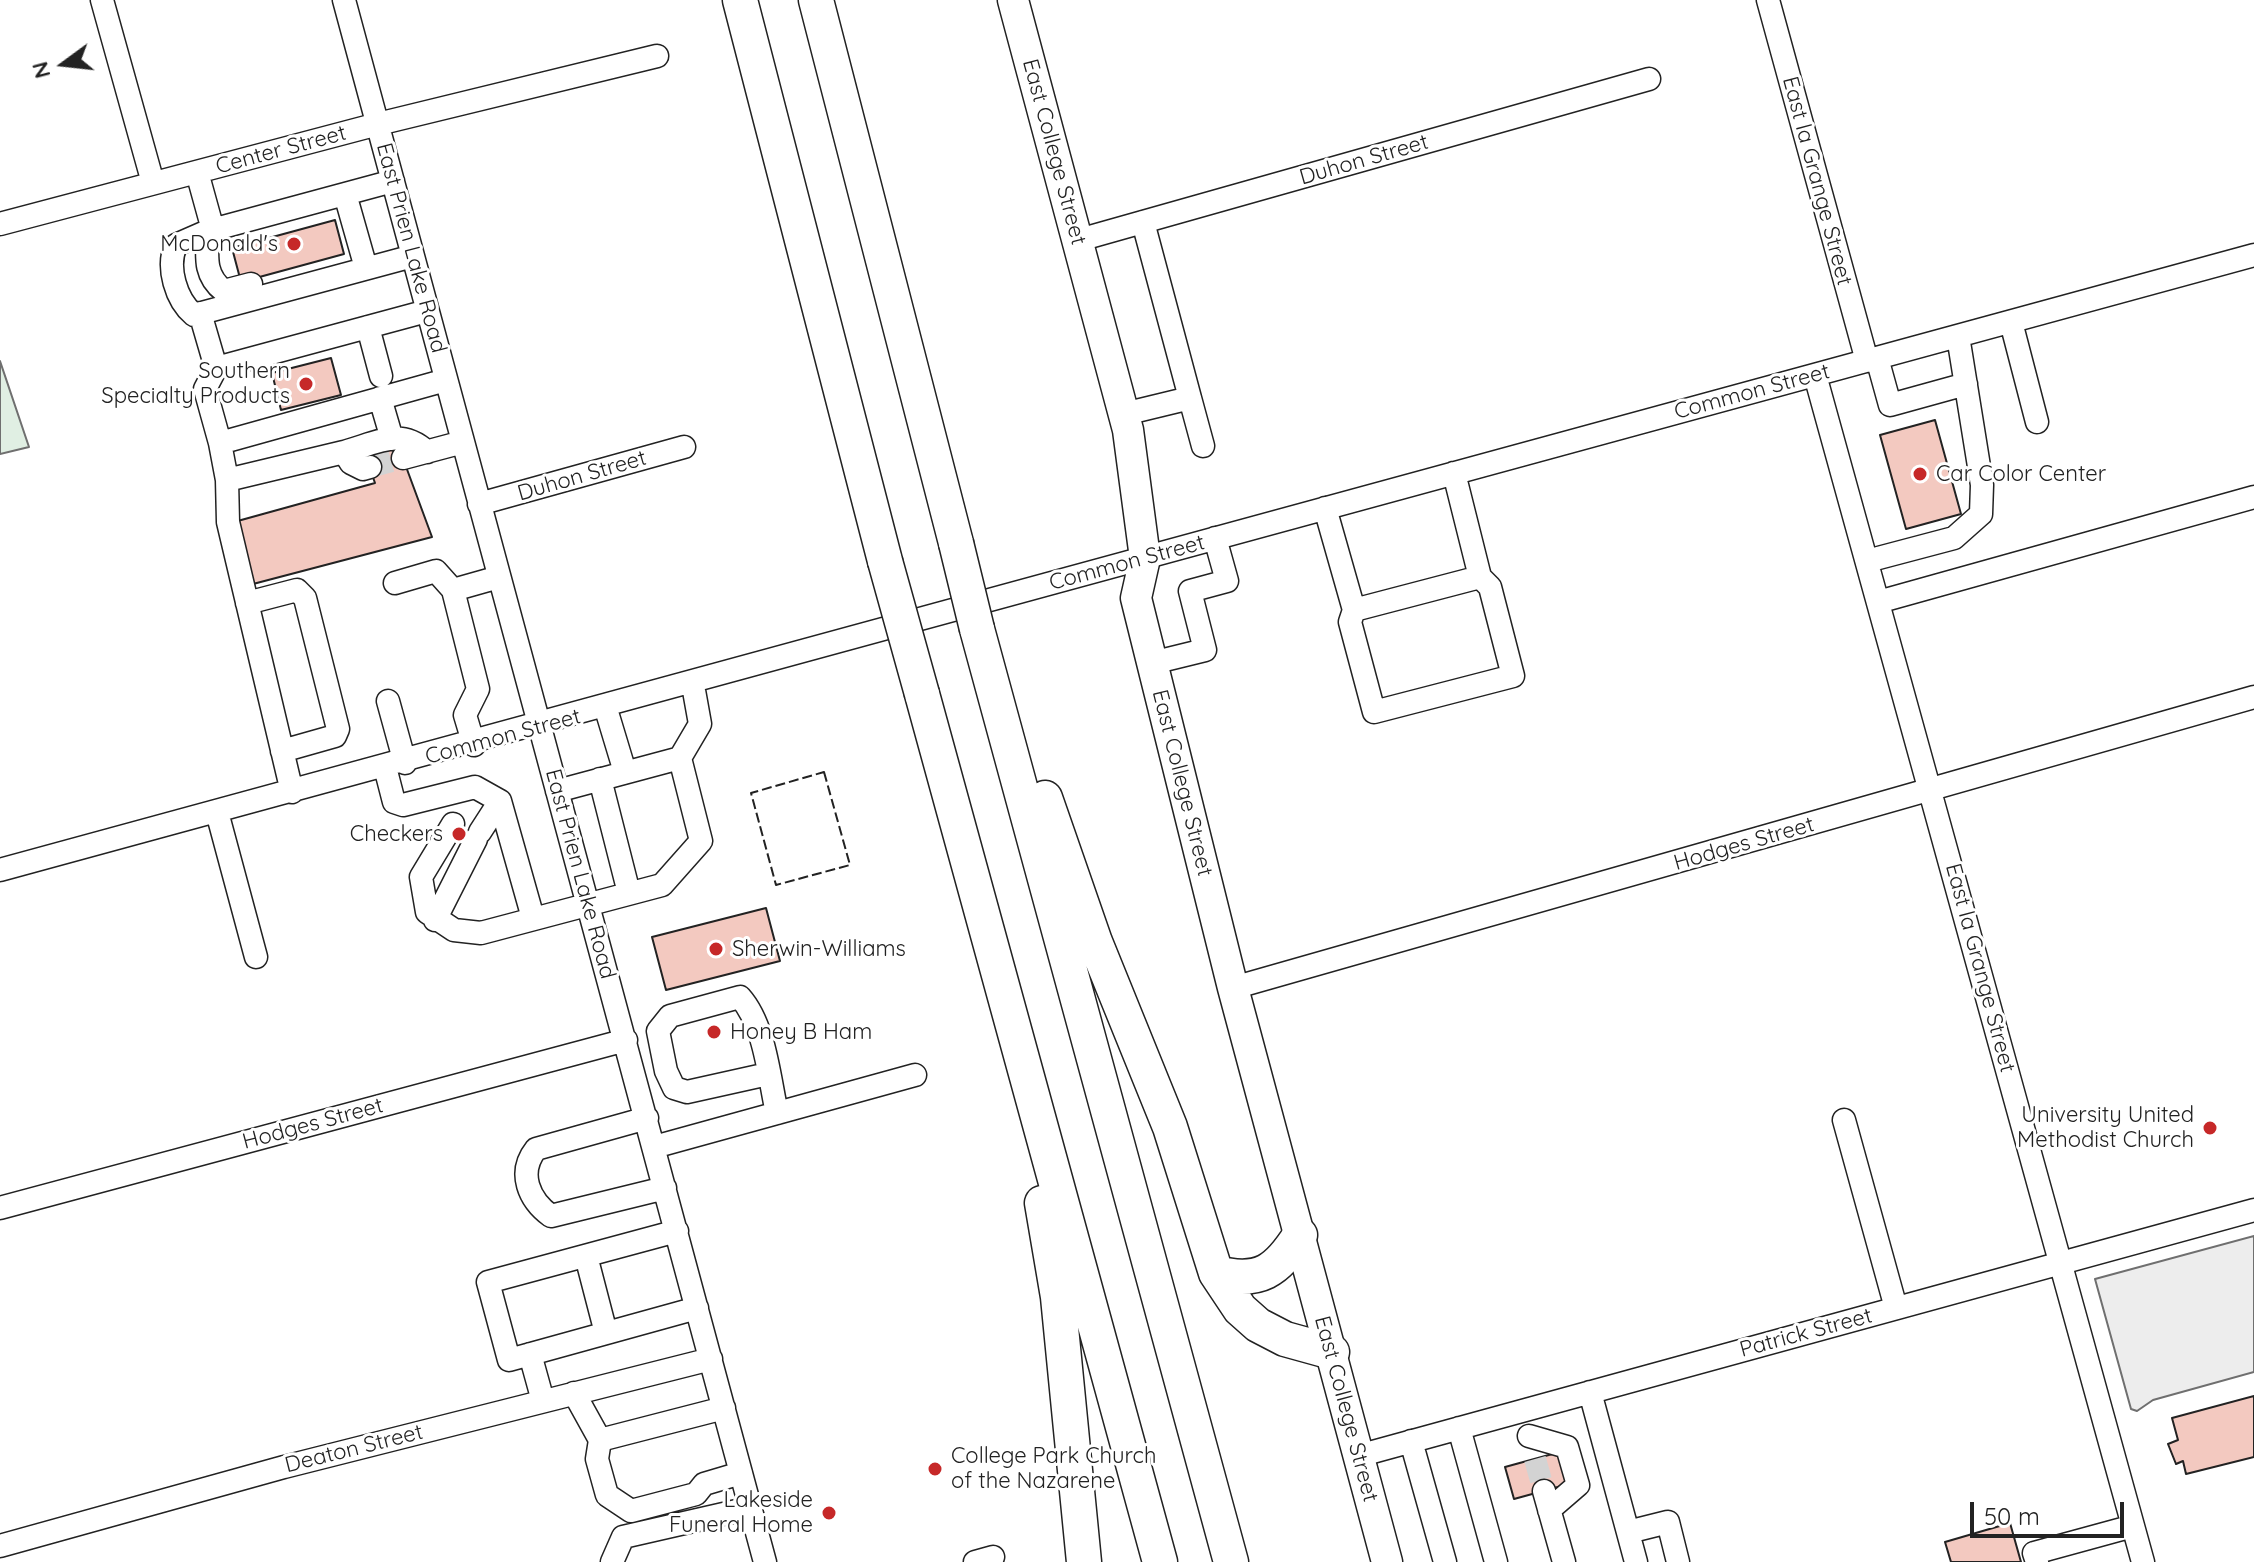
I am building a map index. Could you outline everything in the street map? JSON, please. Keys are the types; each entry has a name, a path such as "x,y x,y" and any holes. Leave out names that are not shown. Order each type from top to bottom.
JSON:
{"highway":[{"path":"740,0 885,561 1160,1562"},
{"path":"816,0 992,682 1231,1562"},
{"path":"992,682 1026,744 1095,942 1170,1127 1216,1273 1240,1309 1258,1325 1285,1339 1332,1352"},
{"path":"1007,1001 1058,1297 1084,1562"},
{"path":"1216,1273 1241,1279 1266,1272 1284,1260 1300,1235"}],"main road":[{"name":"East College Street","path":"1013,0 1124,414 1145,558 1136,598 1233,988 1387,1562"}],"street":[{"path":"102,0 153,183"},
{"name":"East Prien Lake Road","path":"344,0 765,1562"},
{"name":"East la Grange Street","path":"1768,0 1872,360 1890,405 1966,384"},
{"name":"Center Street","path":"0,224 378,124 657,56"},
{"name":"Duhon Street","path":"1079,240 1649,79"},
{"path":"197,172 210,230 207,269 224,291 336,263 360,270"},
{"path":"393,181 210,230 176,245 169,259 182,305 194,315 413,256"},
{"path":"345,194 360,270"},
{"path":"1143,222 1203,446"},
{"name":"Common Street","path":"0,870 606,709 1215,538 2254,255"},
{"path":"216,368 427,311"},
{"path":"200,313 216,368 205,389 227,480 228,522 292,792"},
{"path":"2011,322 2037,422"},
{"path":"368,327 398,449"},
{"path":"1867,561 1954,538 1981,514 1982,485 1958,336"},
{"name":"East la Grange Street","path":"1815,375 2143,1562"},
{"path":"220,443 381,387 446,380"},
{"path":"1124,414 1190,398"},
{"path":"227,480 344,452 398,449 413,439 427,452 463,442"},
{"name":"Duhon Street","path":"479,504 684,447"},
{"path":"344,452 351,463 363,469 370,467"},
{"path":"1325,508 1354,610 1350,622 1374,712 1513,676 1490,587 1480,577 1454,473"},
{"path":"1878,602 2254,497"},
{"path":"1152,663 1205,650 1190,591 1227,581 1215,538"},
{"path":"395,583 436,571 453,590 478,689 465,715 474,745"},
{"path":"453,590 499,577"},
{"path":"1354,610 1480,577"},
{"path":"247,603 297,590 305,598 338,729 335,736 282,751"},
{"path":"475,787 421,877 427,912 454,930 481,933 588,902 662,885 701,841 680,758 700,724 693,685"},
{"name":"Hodges Street","path":"1233,988 2254,697"},
{"path":"388,701 395,765 394,802 403,805 475,787 500,801 533,918"},
{"path":"606,709 625,772"},
{"path":"557,791 680,758"},
{"path":"600,779 629,893"},
{"path":"435,920 478,836 500,801"},
{"path":"217,812 256,957"},
{"path":"768,1074 687,1092 674,1088 666,1071 658,1031 670,1016 740,997 751,1010 768,1074 777,1113"},
{"name":"Hodges Street","path":"0,1208 626,1040"},
{"path":"637,1080 666,1071"},
{"path":"654,1147 915,1075"},
{"path":"647,1118 536,1149 527,1161 527,1179 534,1204 551,1216 665,1188"},
{"path":"1844,1120 1896,1308"},
{"name":"Patrick Street","path":"1358,1456 2254,1210"},
{"path":"677,1231 488,1282 509,1360 697,1308"},
{"path":"586,1256 605,1334"},
{"path":"522,1273 508,1287 504,1299 512,1330 519,1338 529,1342 574,1332 605,1334"},
{"path":"530,1354 543,1401"},
{"name":"Deaton Street","path":"0,1546 284,1467 711,1359"},
{"path":"1590,1392 1636,1562"},
{"path":"574,1393 600,1440 597,1459 607,1495 631,1511 696,1494 704,1484 741,1473"},
{"path":"600,1440 724,1408"},
{"path":"1522,1411 1535,1459"},
{"path":"1459,1428 1496,1562"},
{"path":"1529,1436 1567,1447 1578,1485 1547,1500 1564,1562"},
{"path":"1411,1441 1445,1562"},
{"path":"612,1562 623,1537 750,1508"},
{"path":"1628,1532 1668,1522 1678,1562"},
{"path":"2037,1562 2034,1553 2079,1552 2133,1526"}],"green space":[{"path":"0,361 29,447 0,454"}],"shaded area":[{"path":"2254,1236 2254,1372 2153,1400 2137,1411 2131,1409 2095,1279"}],"building":[{"path":"335,220 344,254 241,282 232,248"},
{"name":"Southern Specialty Products","path":"331,358 341,395 281,410 272,373"},
{"name":"Car Color Center","path":"1935,420 1961,514 1906,529 1880,435"},
{"path":"398,445 432,537 253,584 234,522 375,483 365,455"},
{"name":"Sherwin-Williams","path":"766,908 780,961 666,990 652,937"},
{"path":"2254,1396 2254,1457 2186,1474 2183,1461 2176,1464 2168,1444 2178,1440 2172,1418"},
{"path":"1567,1450 1576,1482 1514,1499 1505,1467"},
{"path":"2010,1523 2021,1562 1951,1562 1945,1542"}],"tunnel":[{"path":"370,467 403,458"},
{"path":"1535,1459 1544,1491"}],"fence":[{"path":"824,772 850,865 776,885 751,793 824,772"}],"place":[{"name":"McDonald's","path":"294,244"},
{"name":"Southern Specialty Products","path":"306,384"},
{"name":"Car Color Center","path":"1920,474"},
{"name":"Checkers","path":"459,834"},
{"name":"Sherwin-Williams","path":"716,949"},
{"name":"Honey B Ham","path":"714,1032"},
{"name":"University United Methodist Church","path":"2210,1128"},
{"name":"College Park Church of the Nazarene","path":"935,1469"},
{"name":"Lakeside Funeral Home","path":"829,1513"}]}
